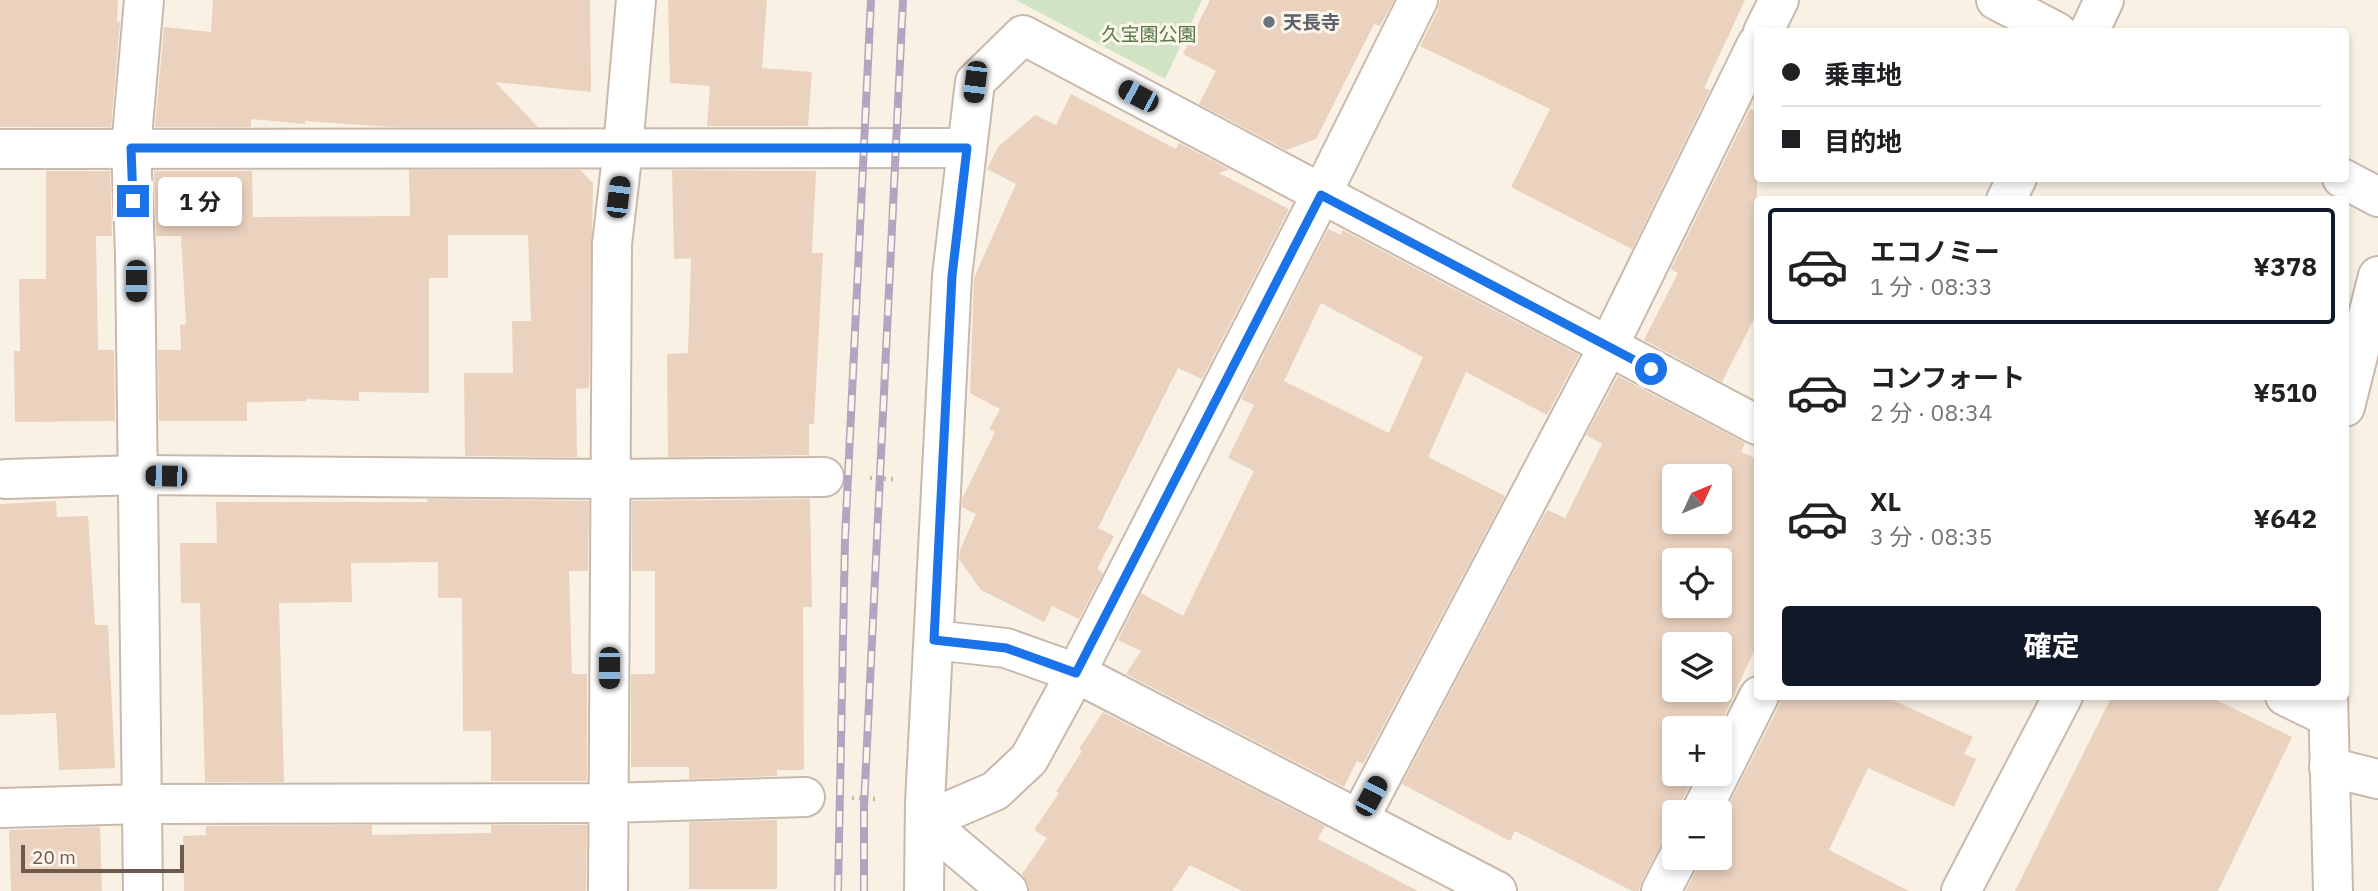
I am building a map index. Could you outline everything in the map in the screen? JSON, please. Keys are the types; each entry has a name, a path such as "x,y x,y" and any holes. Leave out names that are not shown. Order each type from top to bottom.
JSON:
{"street":[{"path":"143,891 135,254 131,148 144,0"},
{"path":"608,891 612,244 636,0"},
{"path":"925,821 995,791 1029,759 1076,673 1321,195 1418,0"},
{"path":"1765,28 1779,0"},
{"path":"1996,0 2049,28"},
{"path":"2091,28 2104,0"},
{"path":"924,891 925,821 952,276 975,82 1023,35 1754,423"},
{"path":"1359,820 1608,346 1754,50"},
{"path":"0,149 967,148"},
{"path":"2349,182 2378,197"},
{"path":"2349,391 2378,276"},
{"path":"6,479 138,475 610,479 824,477"},
{"path":"934,640 1006,648 1076,673 1497,891"},
{"path":"1707,800 1757,700"},
{"path":"1961,891 2061,700"},
{"path":"2300,700 2328,707 2333,891"},
{"path":"2329,767 2378,779"},
{"path":"0,808 142,804 608,803 805,797"},
{"path":"925,821 1008,891"},
{"path":"1661,891 1672,870"}],"green space":[{"name":"久宝園公園","path":"1016,0 1202,0 1165,79"}],"building":[{"path":"0,0 118,0 117,22 120,22 111,127 0,127"},
{"path":"213,0 590,0 591,92 495,82 538,127 390,127 251,119 251,127 155,127 164,27 211,32"},
{"path":"668,0 767,0 762,68 812,72 808,126 707,126 710,86 670,83"},
{"path":"1210,0 1394,0 1380,26 1374,24 1316,139 1286,150 1199,104 1216,71 1183,54"},
{"path":"1440,0 1745,0 1704,88 1710,90 1632,249 1511,187 1550,109 1420,46 1438,10"},
{"path":"1071,94 1176,149 1179,143 1229,169 1219,173 1289,209 1202,379 1178,368 1098,528 1114,536 1097,569 1103,573 1079,619 1052,606 1044,622 981,590 959,559 960,550 976,514 962,507 962,499 995,432 989,429 1000,409 970,393 974,278 1016,184 987,169 998,147 1035,115 1056,125"},
{"path":"1750,109 1754,111 1754,182 1757,182 1757,196 1754,196 1754,319 1722,382 1644,340 1678,273 1671,269"},
{"path":"409,170 580,170 593,183 589,388 576,389 577,457 465,456 464,373 513,373 512,321 531,321 528,235 448,235 448,278 429,278 429,393 359,392 359,401 306,399 247,402 247,421 159,421 158,350 181,350 180,325 186,324 181,236 156,236 154,171 252,171 253,217 410,216"},
{"path":"672,170 816,171 812,253 823,253 814,424 809,424 809,455 668,457 667,354 688,353 691,258 674,259"},
{"path":"46,171 110,171 112,236 96,236 98,350 114,350 115,421 15,422 14,351 20,351 19,279 46,279"},
{"path":"1328,229 1341,235 1343,230 1579,355 1547,415 1466,372 1428,457 1505,496 1363,764 1357,761 1344,787 1126,674 1141,651 1118,640 1141,593 1183,616 1254,471 1228,458 1254,405 1241,399","holes":["1321,303 1423,357 1389,433 1284,381"]},
{"path":"1618,376 1745,443 1741,452 1754,458 1754,651 1732,699 1732,632 1662,632 1662,702 1731,702 1724,716 1662,716 1662,786 1690,786 1682,800 1662,800 1662,845 1639,891 1632,891 1515,831 1510,841 1402,784 1544,515 1548,510 1565,518 1602,444 1586,435"},
{"path":"428,499 589,501 588,571 569,571 572,674 587,674 587,781 491,781 491,731 463,731 462,598 438,598 438,562 351,563 352,602 279,603 284,782 205,782 200,603 181,603 180,543 217,543 216,502 427,502"},
{"path":"810,499 812,607 803,607 804,770 777,770 777,776 689,779 689,767 631,767 631,674 655,674 655,571 632,571 632,501"},
{"path":"56,501 57,517 88,516 95,625 108,625 115,768 59,770 56,713 0,715 0,504"},
{"path":"1780,700 1893,700 1973,737 1964,754 1976,759 1954,807 1868,768 1829,850 1909,891 1686,891 1696,870 1732,870 1731,800"},
{"path":"2110,700 2216,700 2292,737 2218,891 2015,891"},
{"path":"1103,712 1325,826 1318,839 1418,891 1242,891 1190,865 1172,891 1029,891 1028,883 1022,874 1047,838 1034,830 1059,793 1056,792 1082,751 1079,749"},
{"path":"777,820 777,889 689,889 689,822"},
{"path":"372,825 372,835 491,833 491,825 587,825 586,891 184,891 183,836 206,835 206,826"},
{"path":"100,827 102,891 11,891 9,830"}],"railway":[{"path":"838,891 845,539 871,0"},
{"path":"864,891 864,806 903,0"}],"place":[{"name":"天長寺","path":"1269,22"}],"route":[{"path":"133,201 131,148 967,148 952,276 934,640 1006,648 1076,673 1321,195 1651,369"}]}
